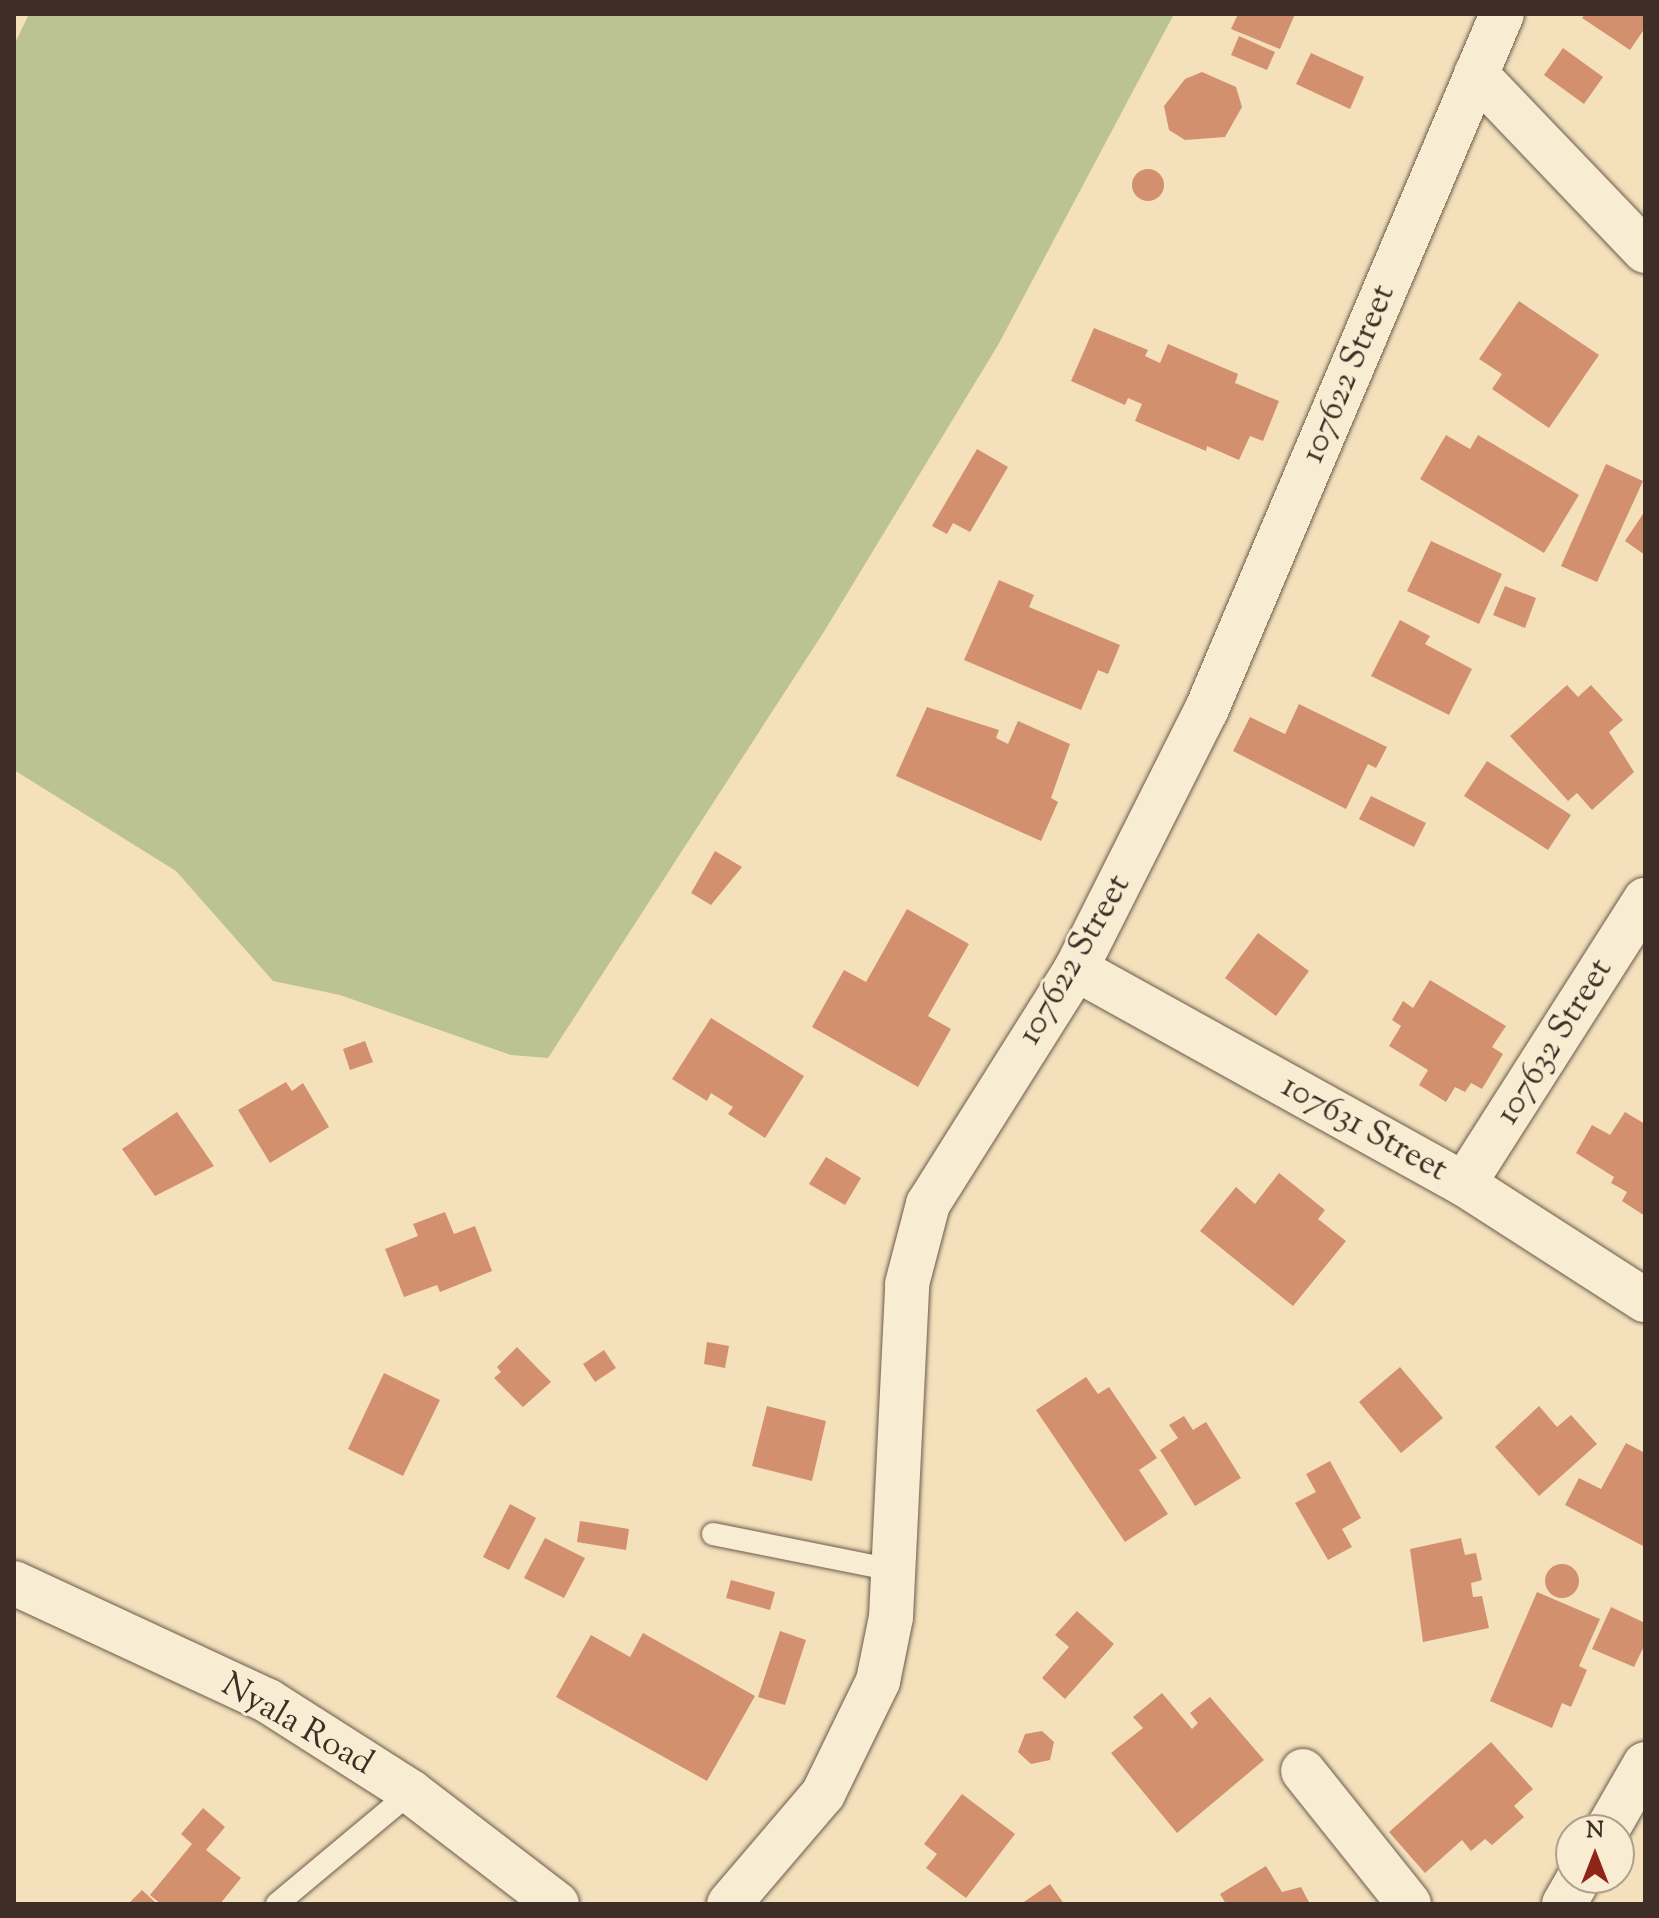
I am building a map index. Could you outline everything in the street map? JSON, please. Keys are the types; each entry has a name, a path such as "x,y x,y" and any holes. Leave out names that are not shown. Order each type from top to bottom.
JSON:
{"street":[{"name":"107622 Street","path":"729,1904 823,1794 855,1738 878,1681 893,1570 900,1347 912,1248 928,1204 1076,969 1206,711 1502,14"},
{"path":"1476,74 1645,251"},
{"name":"107632 Street","path":"1464,1184 1645,900"},
{"name":"107631 Street","path":"1076,969 1464,1184 1645,1300"},
{"name":"Nyala Road","path":"14,1583 268,1701 411,1792 557,1904"},
{"path":"1616,1814 1645,1764"},
{"path":"1303,1771 1409,1904"}],"lane":[{"path":"713,1534 893,1570"},
{"path":"277,1904 411,1792"}],"green space":[{"path":"29,14 1174,14 998,345 825,630 548,1058 511,1055 340,995 273,981 176,871 14,770 14,45"}],"building":[{"path":"1238,14 1295,14 1280,49 1231,29"},
{"path":"1585,14 1645,14 1645,28 1630,50 1582,18"},
{"path":"1239,36 1275,52 1267,70 1231,55"},
{"path":"1563,48 1603,77 1584,104 1544,75"},
{"path":"1311,53 1364,77 1350,109 1296,84"},
{"path":"1202,72 1236,87 1242,107 1225,137 1185,140 1169,130 1164,106 1185,79"},
{"path":"1148,169 1159,174 1164,185 1159,196 1148,201 1137,196 1132,185 1137,174"},
{"path":"1519,301 1599,355 1549,428 1492,389 1502,374 1479,359"},
{"path":"1094,328 1148,350 1145,356 1160,363 1168,344 1238,374 1235,383 1279,401 1263,441 1250,436 1239,460 1207,446 1206,451 1135,421 1142,404 1128,398 1125,405 1071,381"},
{"path":"1446,435 1470,449 1478,435 1579,495 1544,553 1420,479"},
{"path":"977,449 1008,467 970,532 953,523 947,534 932,526"},
{"path":"1606,464 1643,481 1597,582 1561,566"},
{"path":"1645,511 1645,555 1625,541"},
{"path":"1431,541 1502,574 1479,624 1407,591"},
{"path":"999,580 1034,595 1029,607 1120,645 1108,674 1098,670 1081,710 964,660"},
{"path":"1505,586 1536,598 1525,628 1493,615"},
{"path":"1400,620 1430,636 1425,644 1472,669 1449,715 1371,676"},
{"path":"1567,685 1578,697 1591,685 1623,720 1609,732 1634,772 1592,810 1577,793 1568,801 1510,736"},
{"path":"1299,704 1387,747 1376,768 1368,764 1346,809 1233,751 1250,717 1285,734"},
{"path":"927,707 999,730 996,738 1008,744 1018,721 1070,744 1051,798 1058,802 1041,841 896,776"},
{"path":"1487,761 1571,815 1548,850 1464,796"},
{"path":"1371,796 1426,823 1414,847 1359,819"},
{"path":"715,851 742,867 711,905 691,893"},
{"path":"907,909 969,944 928,1016 951,1029 918,1087 812,1027 844,970 866,982"},
{"path":"1258,933 1309,971 1276,1016 1225,978"},
{"path":"1430,980 1506,1026 1492,1047 1503,1054 1482,1089 1471,1083 1465,1092 1455,1087 1446,1102 1419,1085 1428,1070 1389,1046 1401,1026 1392,1020 1403,1001 1413,1008"},
{"path":"711,1018 804,1076 765,1138 728,1114 733,1107 711,1093 707,1101 672,1079"},
{"path":"365,1041 373,1062 350,1070 343,1049"},
{"path":"286,1082 292,1091 303,1083 329,1127 270,1163 238,1110"},
{"path":"177,1112 214,1166 155,1196 122,1149"},
{"path":"1625,1112 1645,1124 1645,1216 1622,1201 1627,1192 1611,1183 1614,1177 1576,1153 1592,1125 1610,1135"},
{"path":"826,1157 861,1178 845,1205 809,1184"},
{"path":"1279,1173 1325,1210 1318,1219 1346,1241 1293,1306 1200,1231 1236,1187 1255,1204"},
{"path":"445,1212 454,1234 475,1226 492,1271 440,1292 437,1285 404,1297 385,1249 418,1236 413,1224"},
{"path":"707,1342 729,1346 725,1368 704,1364"},
{"path":"517,1347 551,1382 523,1407 494,1378 501,1372 497,1367"},
{"path":"604,1350 616,1368 595,1382 583,1364"},
{"path":"1400,1367 1443,1418 1401,1453 1359,1402"},
{"path":"384,1373 440,1400 403,1476 348,1449"},
{"path":"1086,1377 1098,1394 1109,1387 1157,1458 1139,1470 1168,1514 1125,1542 1036,1410"},
{"path":"767,1406 826,1421 812,1481 752,1466"},
{"path":"1539,1406 1557,1427 1571,1415 1597,1444 1539,1496 1495,1447"},
{"path":"1184,1416 1193,1430 1206,1422 1241,1478 1195,1506 1160,1450 1178,1438 1169,1425"},
{"path":"1626,1443 1645,1453 1645,1547 1565,1505 1579,1478 1601,1489"},
{"path":"1330,1461 1361,1518 1342,1529 1352,1547 1328,1560 1295,1503 1316,1492 1306,1474"},
{"path":"510,1504 536,1518 509,1570 483,1557"},
{"path":"580,1521 629,1529 626,1550 577,1542"},
{"path":"545,1538 585,1558 564,1598 524,1578"},
{"path":"1461,1538 1465,1555 1476,1553 1482,1580 1471,1583 1473,1597 1482,1596 1489,1628 1423,1642 1410,1549"},
{"path":"1562,1564 1574,1569 1579,1581 1574,1593 1562,1598 1550,1593 1545,1581 1550,1569"},
{"path":"731,1580 775,1592 770,1610 726,1598"},
{"path":"1537,1592 1600,1619 1579,1666 1587,1670 1571,1707 1562,1703 1552,1728 1490,1701"},
{"path":"1611,1607 1645,1623 1645,1644 1634,1667 1592,1649"},
{"path":"1077,1611 1114,1644 1065,1699 1042,1678 1069,1647 1055,1635"},
{"path":"780,1631 806,1640 785,1705 758,1697"},
{"path":"643,1633 755,1696 707,1781 556,1697 591,1635 630,1657"},
{"path":"1162,1693 1192,1729 1198,1723 1190,1713 1210,1697 1264,1760 1177,1833 1111,1753 1143,1728 1133,1717"},
{"path":"1042,1731 1054,1742 1050,1760 1031,1764 1018,1752 1025,1734"},
{"path":"1491,1742 1533,1789 1514,1806 1524,1817 1492,1845 1485,1839 1471,1851 1462,1840 1425,1873 1389,1832"},
{"path":"962,1794 1015,1834 966,1898 926,1868 937,1854 924,1844"},
{"path":"203,1808 225,1827 206,1850 241,1878 220,1904 161,1904 150,1895 192,1844 181,1834"},
{"path":"1266,1866 1282,1892 1301,1887 1310,1904 1226,1904 1220,1894"},
{"path":"1050,1884 1064,1904 1021,1904"},
{"path":"142,1890 157,1904 128,1904"}]}
